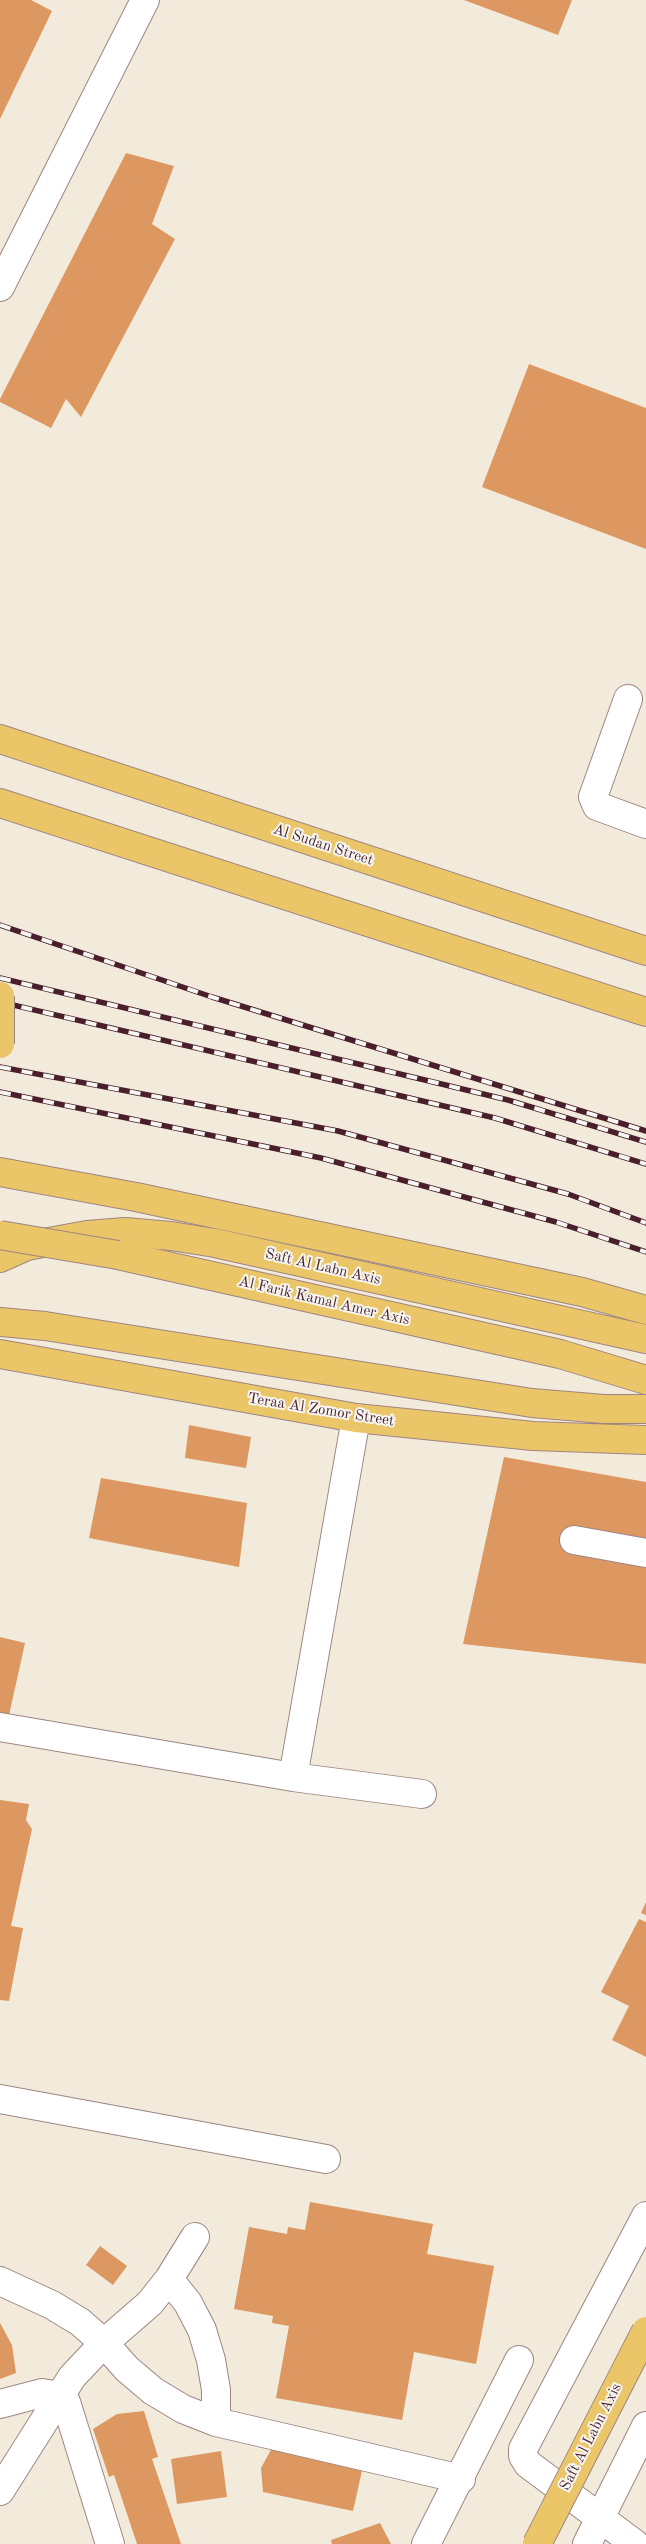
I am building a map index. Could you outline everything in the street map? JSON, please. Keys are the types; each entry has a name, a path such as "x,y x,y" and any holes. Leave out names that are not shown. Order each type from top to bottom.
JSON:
{"main road":[{"name":"Al Sudan Street","path":"0,739 646,951"},
{"path":"0,803 646,1012"},
{"path":"0,996 0,1044"},
{"path":"0,1172 136,1197 466,1267 582,1292 646,1310"},
{"name":"Saft Al Labn Axis","path":"0,1258 26,1246 88,1235 124,1232 171,1236 215,1243 646,1338"},
{"name":"Al Farik Kamal Amer Axis","path":"0,1235 118,1255 560,1354 646,1380"},
{"path":"0,1322 45,1326 532,1403 604,1409 646,1410"},
{"name":"Teraa Al Zomor Street","path":"0,1354 356,1418 533,1436 646,1440"},
{"name":"Saft Al Labn Axis","path":"536,2544 646,2331"}],"street":[{"path":"0,287 8,251 145,0"},
{"path":"628,699 593,797 597,806 646,824"},
{"path":"293,1777 356,1418"},
{"path":"574,1540 646,1553"},
{"path":"0,1727 293,1777 422,1794"},
{"path":"0,2098 326,2159"},
{"path":"635,2544 528,2464 523,2456 523,2449 646,2216"},
{"path":"0,2491 72,2377 104,2343 144,2308 169,2279 195,2237"},
{"path":"169,2279 188,2303 202,2330 212,2360 216,2390 216,2422"},
{"path":"0,2281 52,2305 80,2322 104,2343 127,2369 153,2391 183,2408 216,2422 461,2478"},
{"path":"426,2544 519,2360"},
{"path":"0,2404 42,2393 59,2396 66,2402 110,2544"},
{"path":"587,2544 599,2517 645,2432"}],"building":[{"path":"0,0 31,0 52,11 0,119"},
{"path":"464,0 572,0 558,35"},
{"path":"126,153 174,166 152,224 175,239 81,417 66,399 51,428 0,402 0,399"},
{"path":"529,364 646,408 646,549 482,487"},
{"path":"189,1425 251,1437 246,1468 185,1458"},
{"path":"504,1457 646,1482 646,1664 463,1644"},
{"path":"101,1478 247,1503 239,1567 89,1538"},
{"path":"0,1637 25,1643 9,1715 0,1713"},
{"path":"0,1800 29,1804 26,1820 32,1829 11,1926 23,1928 9,2001 0,2000"},
{"path":"646,1902 646,1915 641,1913"},
{"path":"639,1919 646,1922 646,2057 612,2040 629,2006 601,1992"},
{"path":"310,2202 433,2224 427,2254 494,2266 476,2364 414,2352 402,2420 276,2398 289,2326 272,2323 273,2316 234,2309 249,2227 287,2234 288,2227 305,2230"},
{"path":"100,2246 127,2266 113,2285 86,2265"},
{"path":"0,2323 12,2345 16,2373 0,2379"},
{"path":"144,2411 158,2457 152,2459 181,2544 137,2544 114,2475 109,2477 93,2429 117,2414"},
{"path":"273,2446 363,2466 353,2511 263,2492 261,2468"},
{"path":"221,2451 227,2497 177,2504 171,2459"},
{"path":"380,2523 391,2544 332,2544 331,2540"}],"railway":[{"path":"0,925 212,997 646,1131"},
{"path":"0,978 508,1100 646,1142"},
{"path":"0,1002 495,1118 646,1164"},
{"path":"0,1067 338,1131 568,1194 646,1223"},
{"path":"0,1092 321,1158 556,1222 646,1252"}]}
